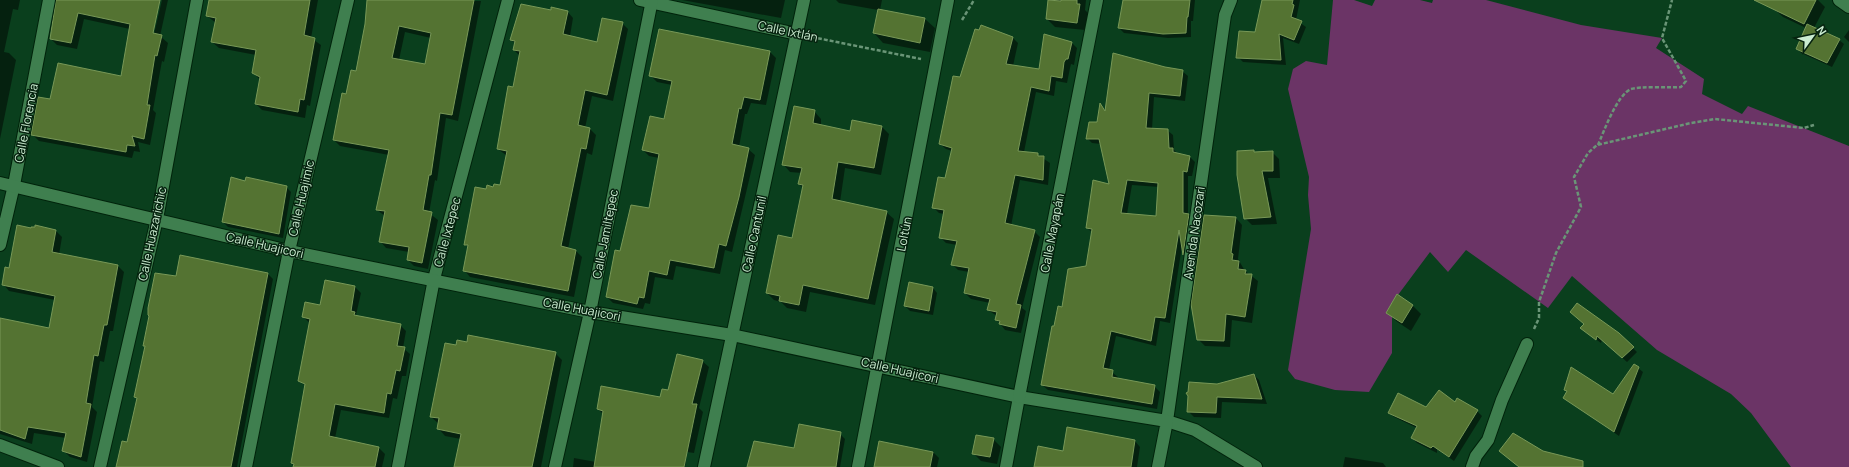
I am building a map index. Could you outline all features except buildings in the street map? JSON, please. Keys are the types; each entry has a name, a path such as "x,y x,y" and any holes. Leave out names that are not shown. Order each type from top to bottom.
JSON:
{"street":[{"name":"Calle Florencia","path":"0,245 14,185 49,0"},
{"name":"Calle Huazarichic","path":"100,467 157,220 196,0"},
{"name":"Calle Huajimic","path":"246,467 289,251 348,0"},
{"name":"Calle Ixtepec","path":"398,467 434,279 508,0"},
{"name":"Calle Cantunil","path":"704,467 804,0"},
{"name":"Loltún","path":"858,467 879,365 948,0"},
{"name":"Calle Mayapán","path":"1006,467 1098,0"},
{"name":"Avenida Nacozari","path":"1158,467 1167,421 1225,15 1231,0"},
{"path":"1840,0 1849,7"},
{"name":"Calle Ixtlán","path":"648,1 797,34"},
{"name":"Calle Jamiltepec","path":"555,467 590,312 648,1"},
{"name":"Calle Huajicori","path":"0,182 289,251 434,279 590,312 732,335 879,365 1019,397 1167,421 1195,430 1256,467"},
{"path":"1472,467 1476,456 1488,440 1502,400 1527,344"},
{"path":"0,446 58,467"}],"path":[{"path":"1598,145 1615,108 1624,95 1632,89 1681,87 1686,81 1662,38 1672,0"},
{"name":"Calle Ixtlán","path":"797,34 936,62"},
{"path":"1527,344 1539,318 1539,302 1556,253 1581,207 1574,177 1588,153 1598,145 1691,123 1715,119 1804,128 1814,126"}],"shaded area":[{"path":"1333,0 1354,0 1372,6 1375,0 1420,0 1432,3 1433,0 1486,0 1581,25 1662,38 1656,48 1704,79 1702,94 1742,114 1748,106 1849,146 1849,467 1791,467 1751,413 1731,394 1657,350 1572,276 1548,308 1466,250 1448,272 1430,252 1392,303 1392,353 1369,392 1335,390 1295,379 1288,370 1311,229 1308,195 1309,177 1288,89 1293,69 1306,61 1327,65"}]}
